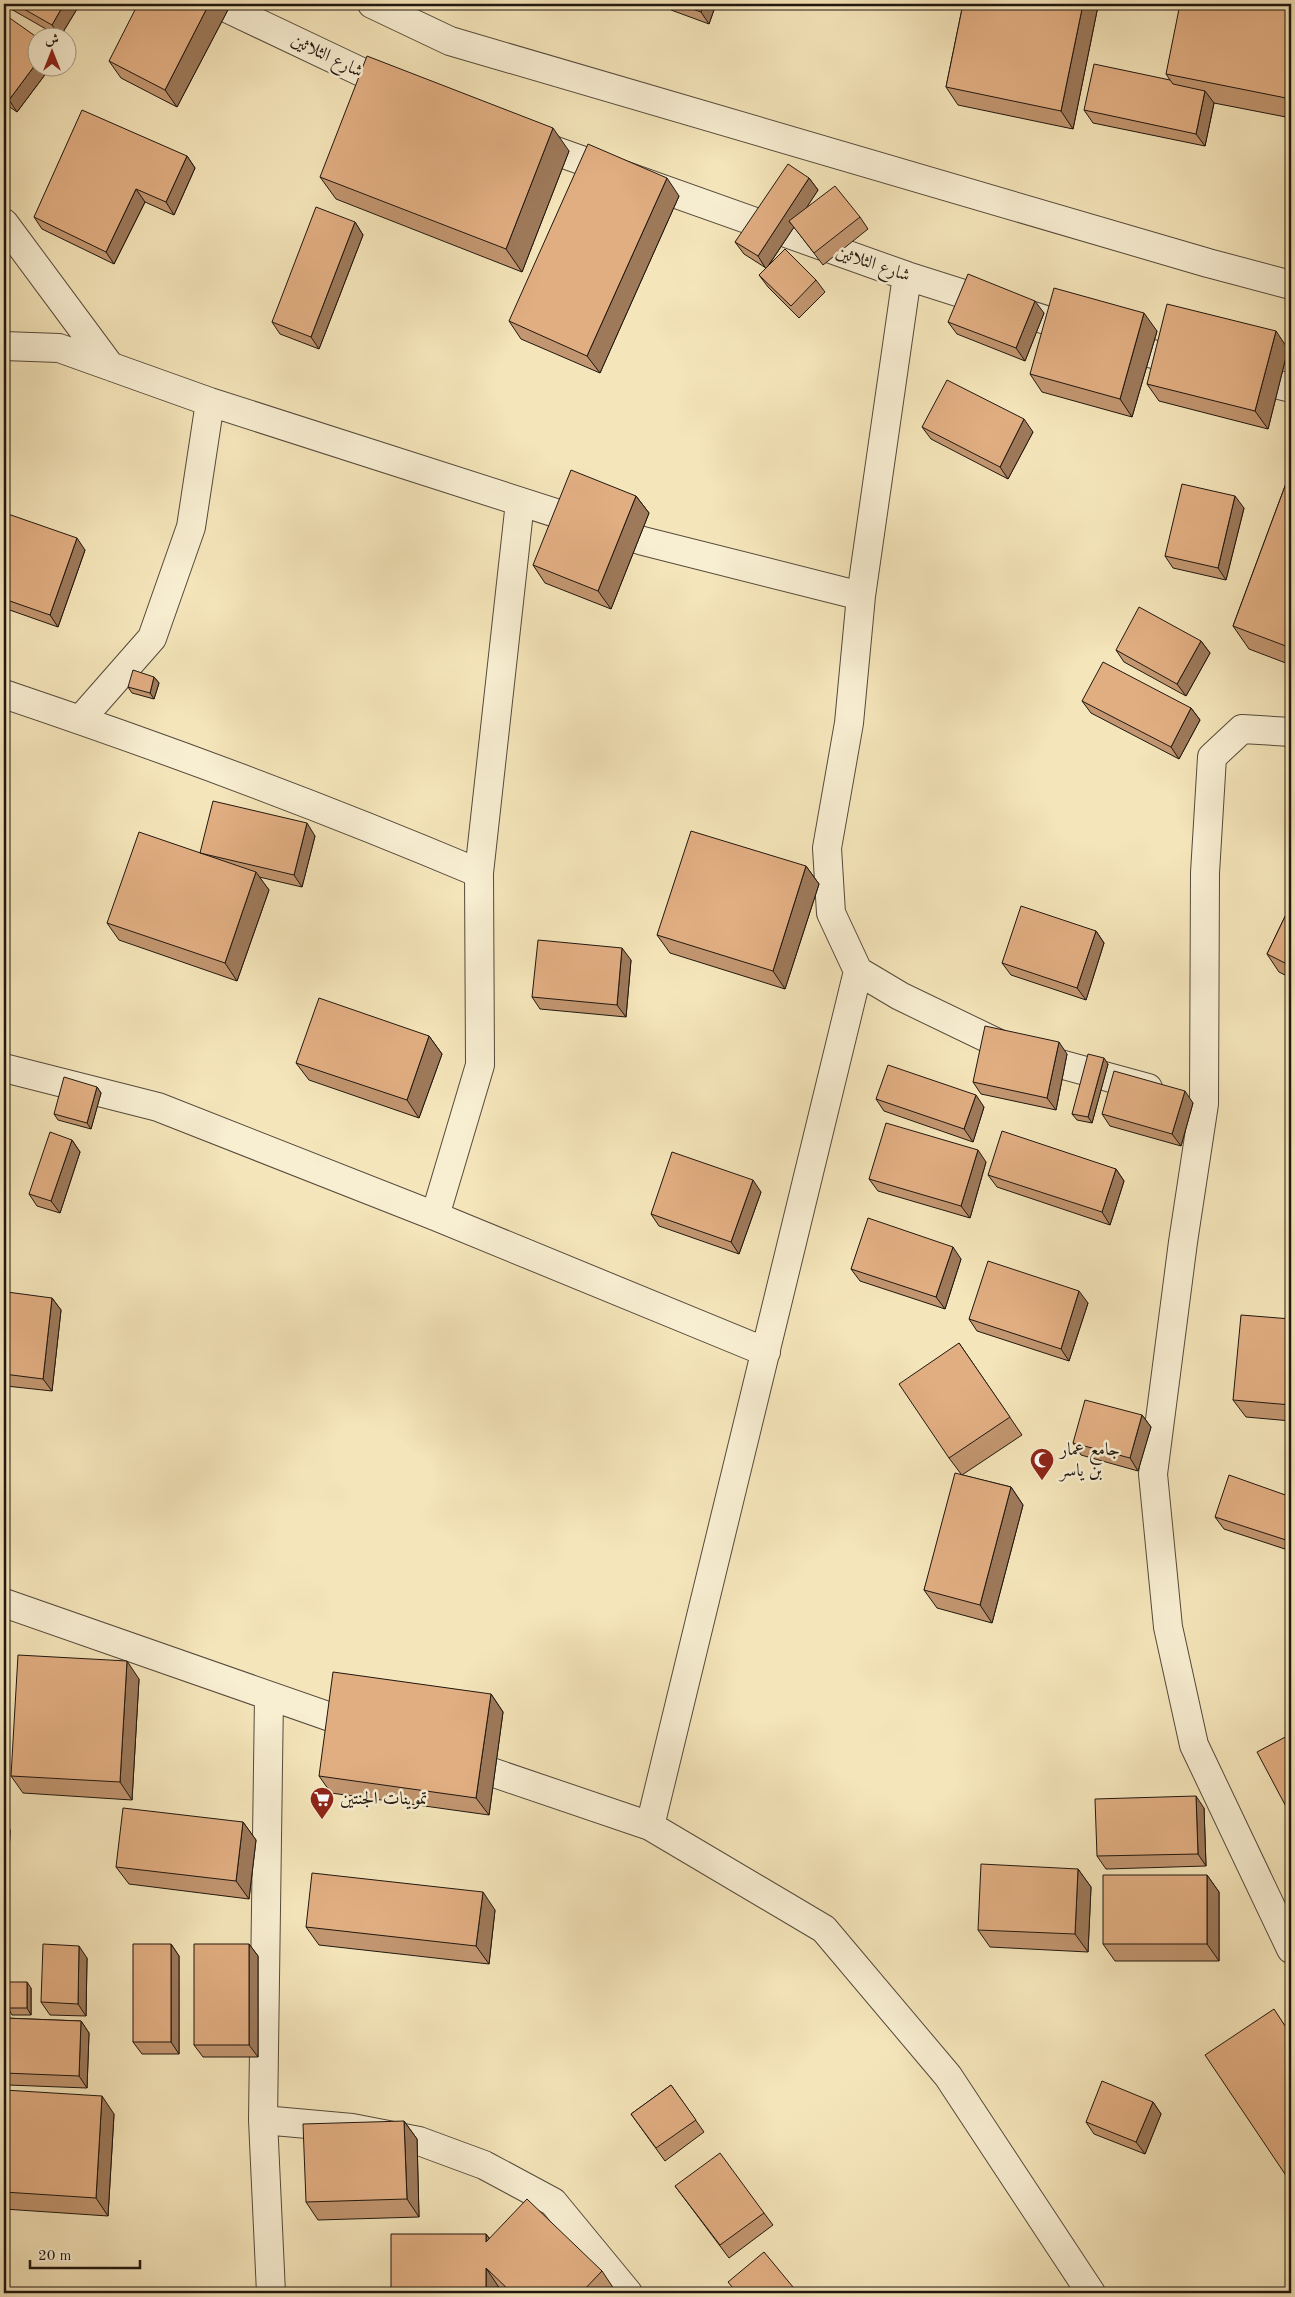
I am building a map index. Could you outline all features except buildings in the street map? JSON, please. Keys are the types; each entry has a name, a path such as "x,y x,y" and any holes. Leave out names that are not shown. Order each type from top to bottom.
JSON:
{"street":[{"name":"شارع الثلاثين","path":"218,4 420,100"},
{"path":"372,4 450,41 1208,263 1291,284"},
{"name":"شارع الثلاثين","path":"512,136 907,276 1156,355 1291,388"},
{"path":"4,223 110,366"},
{"path":"907,276 861,596 849,723 827,848 831,912 858,971 900,996 1016,1052 1204,1104"},
{"path":"4,346 59,348 210,402 520,502 643,540 861,596"},
{"path":"80,720 152,638 191,527 210,402"},
{"path":"435,1216 480,1065 478,873 520,502"},
{"path":"4,694 369,826 478,873"},
{"path":"1291,732 1242,729 1212,758 1206,873 1204,1104 1183,1242 1153,1474 1168,1628 1194,1745 1291,1949"},
{"path":"650,1826 858,971"},
{"path":"4,1068 158,1107 435,1216 766,1352"},
{"path":"5,1610 269,1696 390,1738"},
{"path":"269,1696 263,2120 270,2293"},
{"path":"436,1754 650,1826 824,1929 948,2076 1091,2293"},
{"path":"263,2120 352,2128 400,2137 419,2141 484,2165 553,2202 628,2293"}],"place":[{"name":"جامع عمار بن ياسر","path":"1042,1481"},
{"name":"تموينات الجنتين","path":"322,1820"}]}
